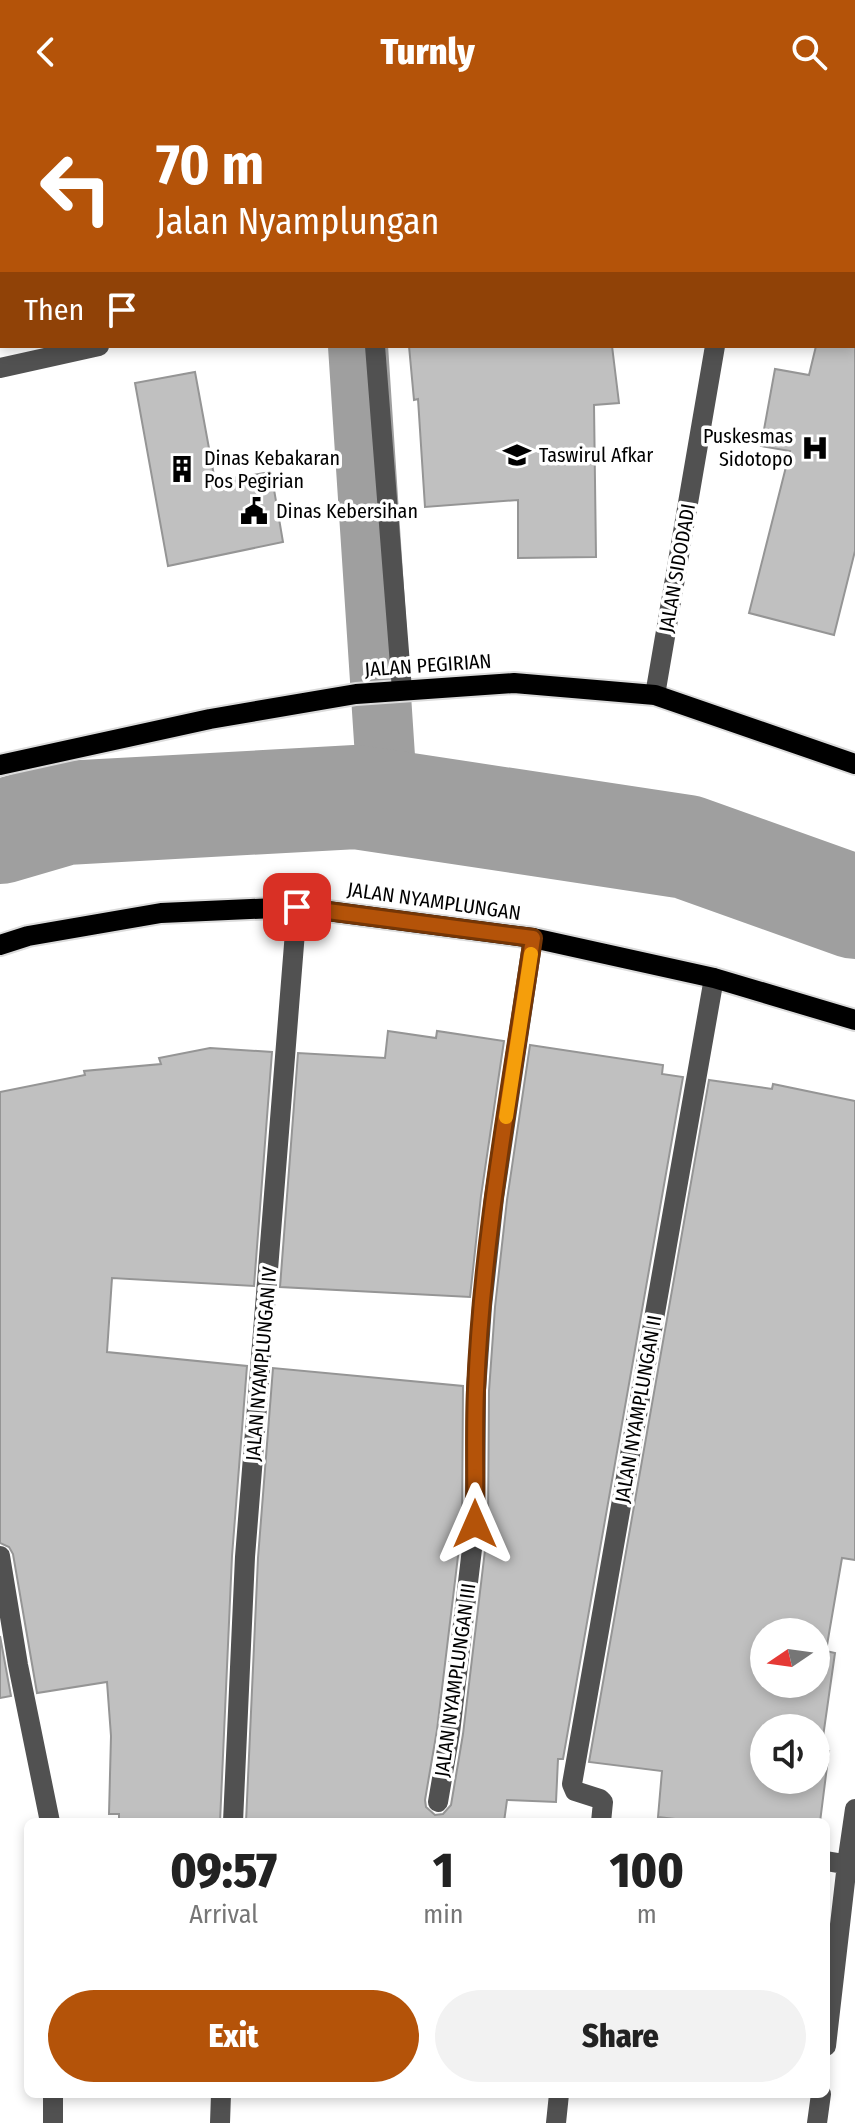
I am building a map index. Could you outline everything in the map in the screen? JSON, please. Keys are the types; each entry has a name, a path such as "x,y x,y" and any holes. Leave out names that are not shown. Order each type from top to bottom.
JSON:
{"main road":[{"name":"JALAN PEGIRIAN","path":"0,765 210,719 356,694 514,683 655,695 855,764"},
{"name":"JALAN NYAMPLUNGAN","path":"0,945 28,936 161,913 297,907 533,938 714,978 855,1020"}],"street":[{"path":"0,368 90,348"},
{"path":"375,348 399,690"},
{"name":"JALAN SIDODADI","path":"655,695 715,348"},
{"name":"JALAN NYAMPLUNGAN IV","path":"233,1818 245,1557 297,907"},
{"name":"JALAN NYAMPLUNGAN III","path":"438,1802 450,1732 475,1524 476,1390 482,1306 494,1198 533,938"},
{"name":"JALAN NYAMPLUNGAN II","path":"601,1818 603,1802 575,1791 572,1784 714,978"},
{"path":"0,1556 18,1665 49,1818"},
{"path":"830,2003 843,1864 855,1809"},
{"path":"53,2098 53,2123"},
{"path":"220,2123 221,2098"},
{"path":"556,2123 559,2098"},
{"path":"817,2123 820,2098"}],"building":[{"name":"Taswirul Afkar","path":"409,348 612,348 619,403 594,405 596,557 518,558 518,500 425,507 418,399 414,400"},
{"name":"Puskesmas Sidotopo","path":"816,348 855,348 855,551 834,635 749,613 790,451 761,446 775,369 809,375"},
{"name":"Dinas Kebakaran Pos Pegirian","path":"195,372 215,481 271,472 283,542 168,566 135,383"},
{"path":"388,1031 436,1038 437,1031 504,1041 470,1297 280,1287 298,1053 385,1058"},
{"path":"530,1045 663,1065 662,1074 683,1077 563,1759 558,1759 556,1802 507,1800 505,1818 246,1818 258,1558 273,1368 463,1386 462,1523 437,1730 425,1800 426,1807 435,1815 443,1814 451,1805 463,1734 488,1525 489,1391 507,1200"},
{"path":"210,1048 272,1052 254,1286 112,1278 107,1352 247,1366 232,1556 220,1818 119,1818 119,1814 109,1814 111,1736 107,1682 37,1693 13,1554 9,1547 0,1543 0,1092 85,1075 84,1071 161,1064 159,1058"},
{"path":"709,1080 772,1089 773,1084 855,1101 855,1560 842,1558 830,1628 830,1618 750,1618 750,1698 829,1698 826,1714 750,1714 750,1794 824,1794 821,1818 658,1817 662,1771 589,1762"},
{"path":"0,1636 11,1696 0,1698"},
{"path":"830,1652 835,1653 830,1688"}],"waterway":[{"path":"358,348 388,802"},
{"path":"0,832 65,813 356,797 687,847 855,907"}],"slow traffic":[{"path":"506,1117 531,954"}],"place":[{"name":"Puskesmas Sidotopo","path":"815,448"},
{"name":"Taswirul Afkar","path":"517,455"},
{"name":"Dinas Kebakaran Pos Pegirian","path":"182,469"},
{"name":"Dinas Kebersihan","path":"254,511"}],"route":[{"path":"297,907 533,938 494,1198 482,1306 476,1390 475,1524"}]}
